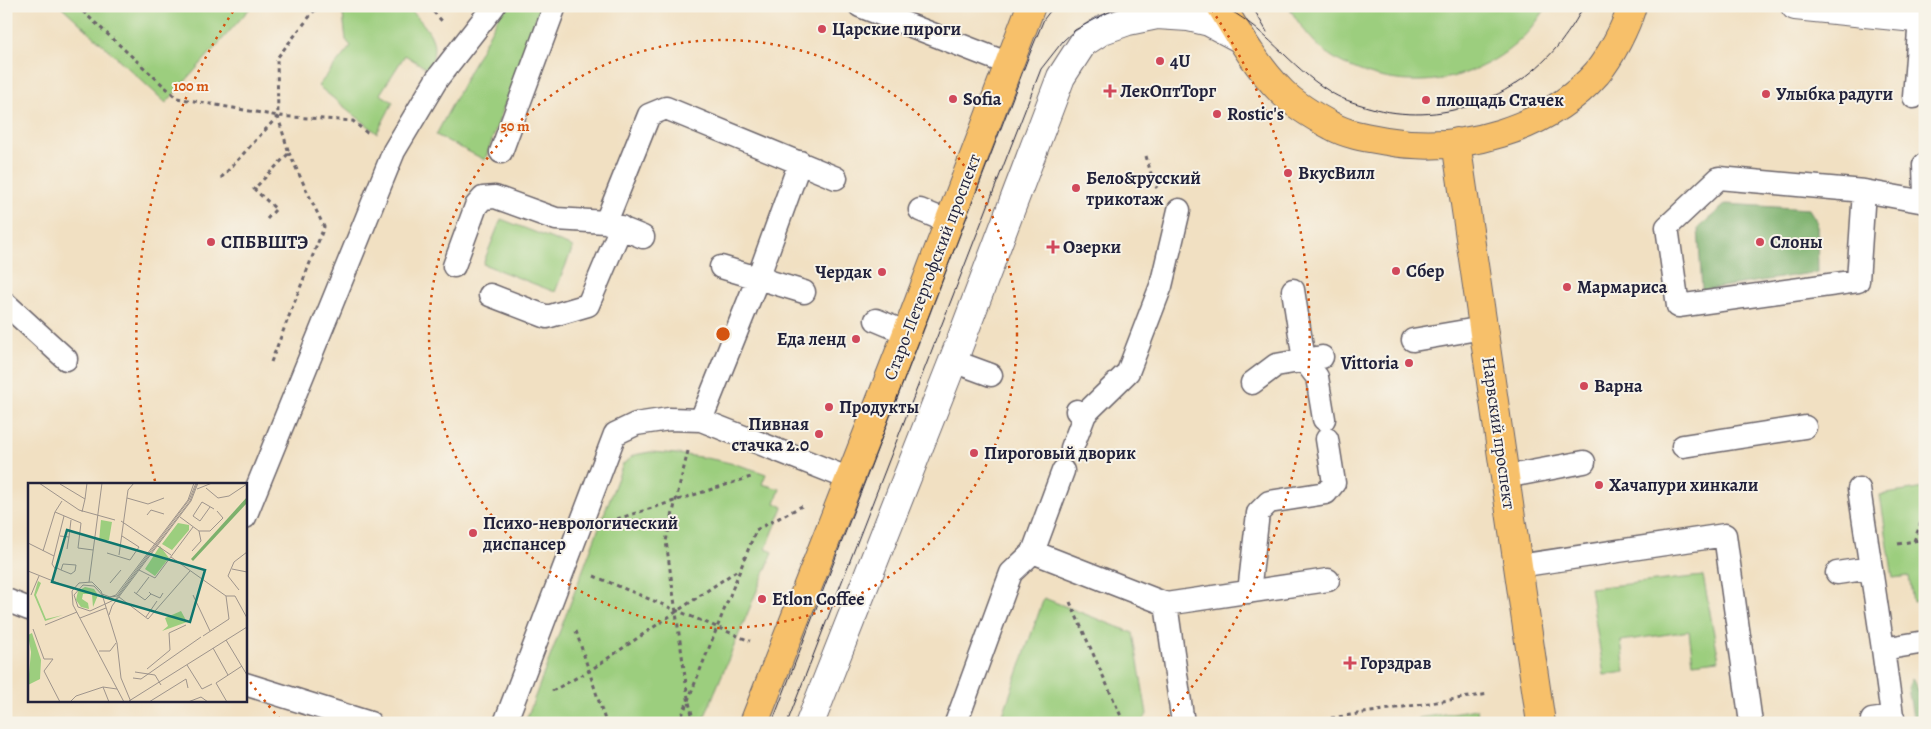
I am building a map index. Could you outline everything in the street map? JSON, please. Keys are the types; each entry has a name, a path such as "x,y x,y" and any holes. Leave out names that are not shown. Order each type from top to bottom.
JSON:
{"main road":[{"name":"Старо-Петергофский проспект","path":"754,723 908,333 1032,6"},
{"path":"1221,6 1260,67 1283,93 1305,110 1334,128 1370,138 1411,145 1456,142 1514,128 1545,116 1574,95 1598,72 1616,42 1632,6"},
{"name":"Нарвский проспект","path":"1456,142 1541,723"}],"street":[{"path":"1795,6 1875,10 1922,18"},
{"path":"810,723 953,361 1061,77 1083,43 1103,30 1128,21 1157,15 1188,17 1209,22 1241,39"}],"lane":[{"path":"246,515 394,152 437,79 494,6"},
{"path":"501,152 555,6"},
{"path":"860,6 1009,64"},
{"path":"1914,97 1922,18"},
{"path":"490,295 548,317 588,305 649,115 666,108 836,178"},
{"path":"701,420 758,278 800,162"},
{"path":"1924,165 1925,194"},
{"path":"1864,191 1858,281 1678,306 1667,227 1719,178 1864,191 1925,202"},
{"path":"454,266 476,206 483,198 495,198 556,219 613,225 643,237"},
{"path":"920,210 949,222"},
{"path":"1072,448 1081,413 1128,372 1161,286 1179,210"},
{"path":"722,267 804,292"},
{"path":"1249,592 1258,513 1269,502 1326,493 1334,483 1318,377 1293,290"},
{"path":"6,304 66,358"},
{"path":"876,320 908,333"},
{"path":"1413,340 1483,328"},
{"path":"1252,383 1276,365 1313,359"},
{"path":"953,361 991,375"},
{"path":"505,723 615,434 636,424 669,419 701,420 850,479"},
{"path":"1683,446 1805,427"},
{"path":"1505,477 1584,462"},
{"path":"956,723 1011,573 1034,552 1064,471"},
{"path":"1859,489 1882,649 1886,720"},
{"path":"1518,566 1725,535 1743,587 1751,723"},
{"path":"1034,552 1166,604 1328,580"},
{"path":"1837,573 1871,568"},
{"path":"6,600 28,608"},
{"path":"1166,604 1182,723"},
{"path":"1882,649 1925,642"},
{"path":"246,684 370,723"}],"path":[{"path":"77,6 177,98 278,116 352,121 374,139"},
{"path":"270,362 324,227 289,153 278,116 277,58 318,6"},
{"path":"222,178 278,116"},
{"path":"267,219 276,208 254,189 289,153"},
{"path":"687,454 666,541 688,698 694,723"},
{"path":"616,519 756,475"},
{"path":"679,723 756,530 810,502"},
{"path":"1914,541 1925,512"},
{"path":"549,692 589,671 740,569"},
{"path":"588,574 738,637"},
{"path":"1067,595 1124,723"},
{"path":"574,627 606,723"},
{"path":"1331,718 1489,694"}],"green space":[{"path":"61,6 252,6 166,103"},
{"path":"342,6 408,6 431,35 433,42 433,59 429,70 405,55 380,94 393,102 377,133 318,86 351,46 346,40"},
{"path":"504,6 540,6 485,160 436,135"},
{"path":"1288,6 1547,6 1529,31 1506,52 1481,67 1454,76 1425,81 1395,80 1366,73 1337,60 1309,36"},
{"path":"1726,204 1809,209 1817,222 1818,272 1702,290 1698,228"},
{"path":"501,219 573,247 555,292 483,264"},
{"path":"650,452 694,456 738,465 766,474 762,484 780,489 775,503 783,507 766,549 773,552 702,723 525,723 623,464 634,455"},
{"path":"1925,488 1925,600 1913,602 1909,576 1893,578 1880,495"},
{"path":"1703,576 1719,660 1693,663 1689,631 1621,641 1625,672 1604,675 1590,588"},
{"path":"1044,598 1133,633 1147,714 1142,723 1000,723"},
{"path":"1912,678 1925,702 1925,723 1914,723 1908,688"},
{"path":"1477,709 1479,723 1418,723 1418,718"}],"tram line":[{"path":"772,723 1028,58 1044,19 1054,6"},
{"path":"787,723 1041,69 1063,41 1075,30 1120,6"},
{"path":"1222,6 1251,24 1302,70 1333,94 1368,107 1395,113 1422,114 1449,111 1474,104 1499,94 1522,80 1561,42 1583,6"},
{"path":"1252,6 1267,32"}],"place":[{"name":"Царские пироги","path":"822,29"},
{"name":"4U","path":"1160,61"},
{"name":"ЛекОптТорг","path":"1110,91"},
{"name":"Улыбка радуги","path":"1766,94"},
{"name":"Sofia","path":"953,99"},
{"name":"площадь Стачек","path":"1426,100"},
{"name":"Rostic's","path":"1217,114"},
{"name":"ВкусВилл","path":"1288,173"},
{"name":"Бело&русский трикотаж","path":"1076,188"},
{"name":"СПБВШТЭ","path":"211,242"},
{"name":"Слоны","path":"1760,242"},
{"name":"Озерки","path":"1053,247"},
{"name":"Сбер","path":"1396,271"},
{"name":"Чердак","path":"882,272"},
{"name":"Мармариса","path":"1567,287"},
{"name":"Еда ленд","path":"856,339"},
{"name":"Vittoria","path":"1409,363"},
{"name":"Варна","path":"1584,386"},
{"name":"Продукты","path":"829,407"},
{"name":"Пивная стачка 2.0","path":"819,434"},
{"name":"Пироговый дворик","path":"974,453"},
{"name":"Хачапури хинкали","path":"1599,485"},
{"name":"Психо-неврологический диспансер","path":"473,533"},
{"name":"Etlon Coffee","path":"762,599"},
{"name":"Горздрав","path":"1350,663"}]}
